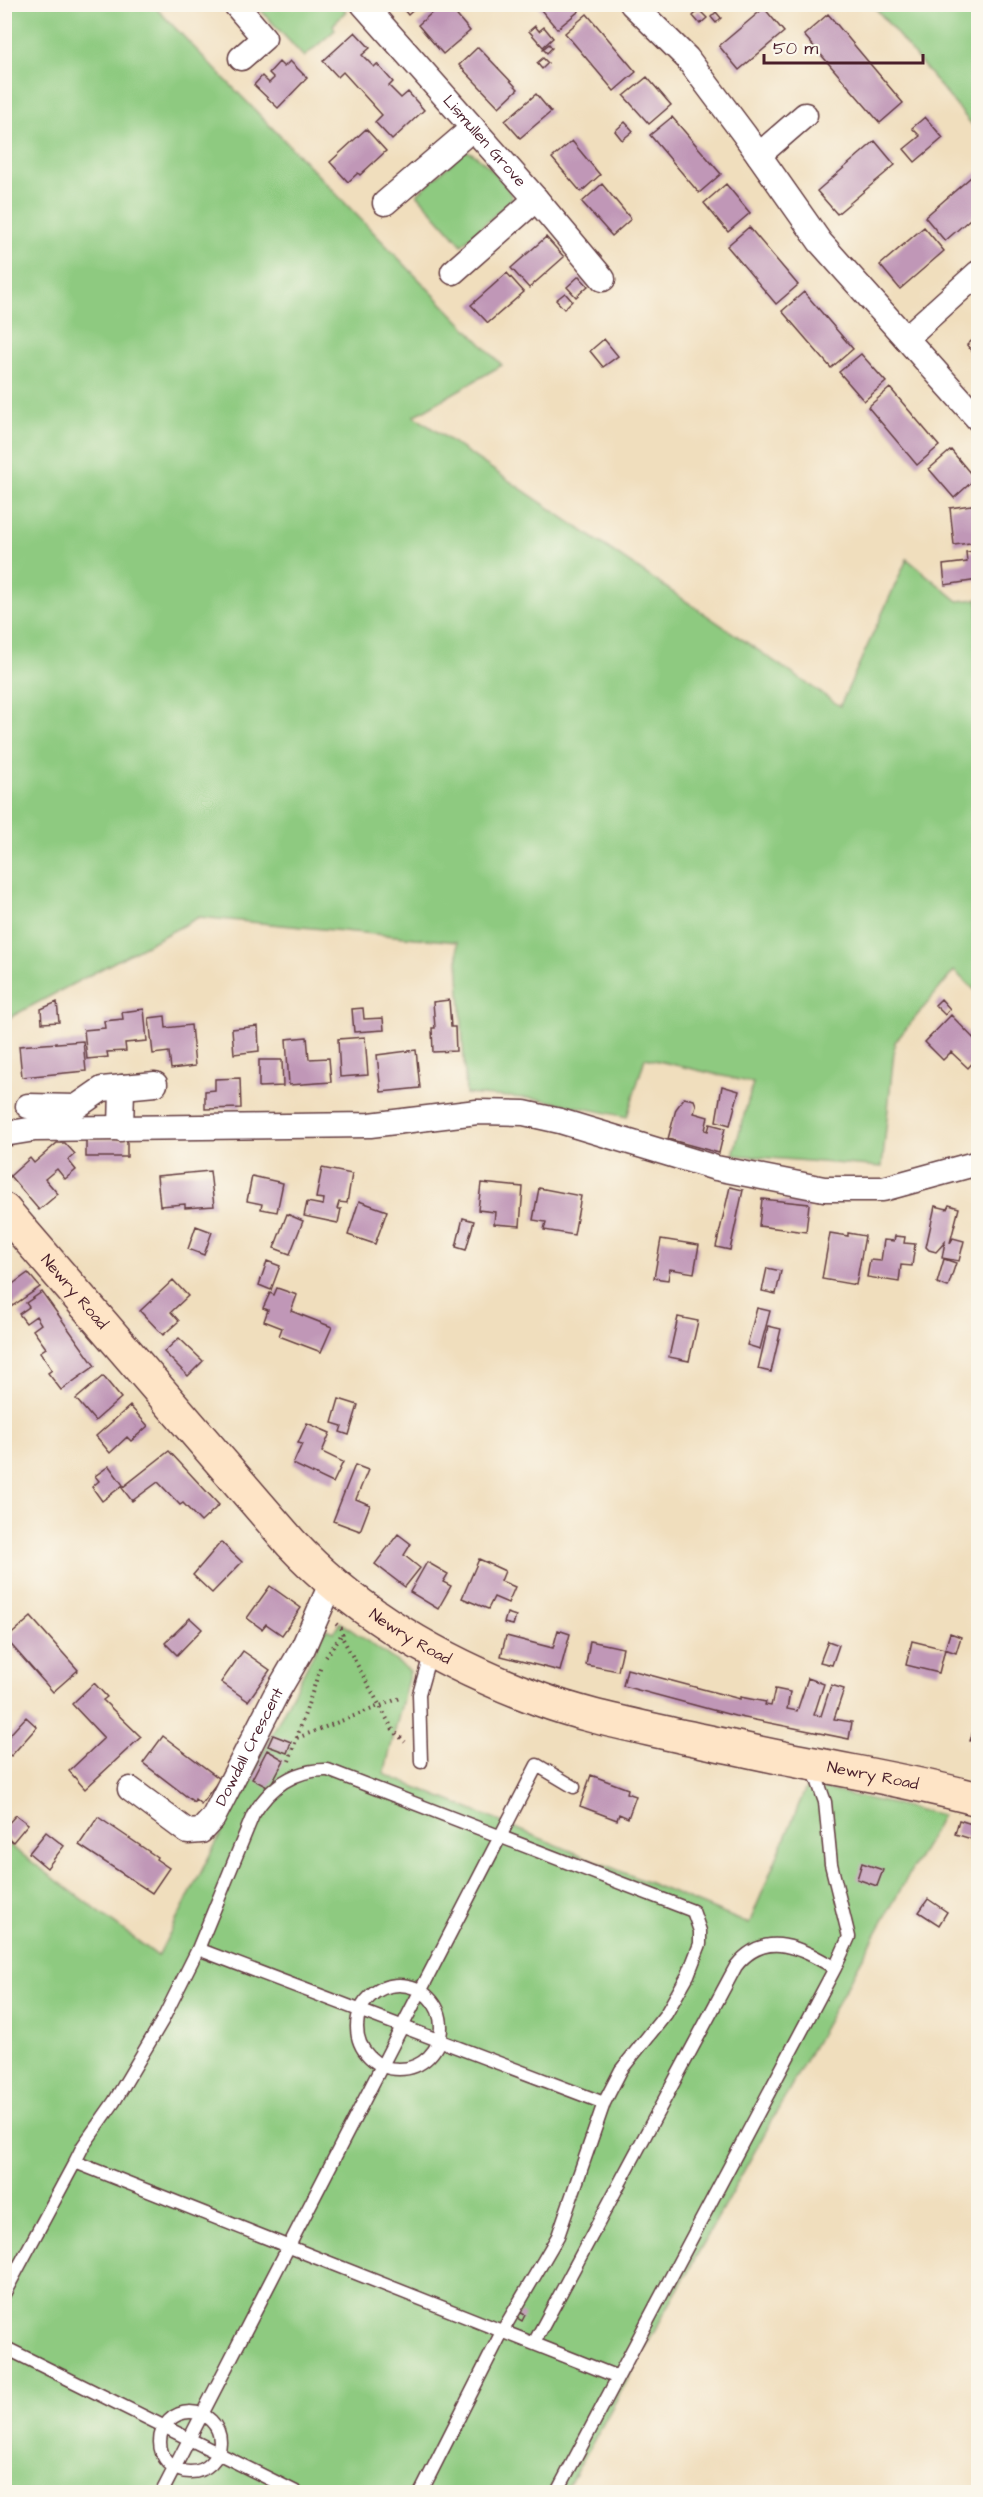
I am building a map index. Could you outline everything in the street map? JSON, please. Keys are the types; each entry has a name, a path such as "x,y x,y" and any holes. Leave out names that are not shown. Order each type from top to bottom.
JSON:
{"main road":[{"name":"Newry Road","path":"4,1210 291,1543 325,1597 396,1630 464,1666 540,1699 615,1722 812,1764 929,1786 978,1799"}],"street":[{"path":"235,4 264,38 241,58"},
{"name":"Lismullen Grove","path":"363,4 536,199 603,279"},
{"path":"632,4 687,58 820,242 978,419"},
{"path":"759,155 805,115"},
{"path":"385,203 473,128"},
{"path":"453,272 536,199"},
{"path":"906,338 978,273"},
{"path":"28,1106 76,1107 102,1089 155,1084"},
{"path":"121,1129 122,1087"},
{"path":"4,1134 35,1129 370,1125 477,1112 524,1113 560,1121 716,1168 824,1189 883,1189 978,1163"},
{"name":"Dowdall Crescent","path":"130,1789 188,1832 201,1831 213,1818 275,1696 303,1647 325,1597"}],"lane":[{"path":"421,1762 419,1694 432,1649"},
{"path":"557,2493 835,1968 849,1937 831,1864 825,1802 812,1764"},
{"path":"162,2493 290,2246 380,2064 537,1765 574,1787"},
{"path":"4,2294 83,2146 114,2103 152,2039 198,1949 253,1815 263,1799 283,1781 314,1770 328,1770 693,1911 700,1931 700,1944 688,1975 666,2014 621,2070 604,2103 558,2236 503,2330 421,2493"},
{"path":"534,2343 741,1960 758,1947 786,1945 802,1949 835,1968"},
{"path":"198,1949 604,2103"},
{"path":"407,1985 419,1989 429,1996 441,2017 439,2040 434,2051 415,2066 391,2068 370,2057 358,2037 357,2025 360,2012 365,2002 384,1988 407,1985"},
{"path":"75,2162 618,2377"},
{"path":"4,2347 296,2493"},
{"path":"185,2412 203,2415 216,2427 219,2436 217,2454 212,2462 194,2471 175,2468 168,2462 160,2445 163,2427 169,2420 185,2412"}],"path":[{"path":"325,1597 342,1629 343,1639 401,1741 421,1748"},
{"path":"283,1781 320,1668 343,1633"},
{"path":"297,1738 402,1697 419,1694"}],"green space":[{"path":"5,4 153,5 502,365 414,416 840,706 907,559 958,601 978,599 978,993 954,971 895,1042 882,1167 733,1155 753,1083 645,1058 627,1117 539,1099 466,1094 457,942 199,917 5,1020"},
{"path":"256,5 341,5 346,11 333,25 335,30 304,57"},
{"path":"873,5 978,5 978,132"},
{"path":"465,151 477,157 492,170 506,186 512,199 462,245 417,194"},
{"path":"340,1622 410,1671 384,1774 749,1924 807,1785 942,1815 565,2492 5,2492 4,1841 158,1956 326,1629 333,1632"}],"building":[{"path":"399,4 420,4 408,15"},
{"path":"442,4 447,4 470,31 443,54 418,25"},
{"path":"536,4 574,4 579,11 557,29"},
{"path":"764,8 784,32 739,70 719,46"},
{"path":"699,10 707,18 700,24 693,16"},
{"path":"716,12 721,18 716,23 711,17"},
{"path":"587,14 636,72 614,91 565,33"},
{"path":"828,14 903,103 880,123 804,35"},
{"path":"535,26 539,31 544,27 553,38 543,47 529,31"},
{"path":"355,32 370,48 362,55 374,67 377,64 393,82 389,86 401,98 408,92 424,110 392,140 375,122 382,115 343,72 338,77 323,61"},
{"path":"549,44 552,48 547,53 543,49"},
{"path":"478,47 518,89 499,107 459,65"},
{"path":"543,58 548,63 542,69 537,63"},
{"path":"290,61 307,78 278,108 254,85 262,76 269,83 274,78 269,73 279,62 284,67"},
{"path":"647,77 671,105 649,124 624,96"},
{"path":"536,94 551,112 520,138 505,121"},
{"path":"672,117 721,174 699,193 650,135"},
{"path":"925,117 943,138 915,162 904,149 920,136 912,128"},
{"path":"625,122 633,131 622,140 615,131"},
{"path":"366,129 386,151 360,175 358,173 348,182 330,162"},
{"path":"572,141 600,175 581,192 552,158"},
{"path":"875,141 895,165 837,214 817,191"},
{"path":"978,171 978,212 945,241 925,217"},
{"path":"602,184 631,219 612,236 582,202"},
{"path":"726,184 750,213 728,232 704,203"},
{"path":"749,227 798,285 776,304 727,246"},
{"path":"924,227 944,251 900,289 880,265"},
{"path":"546,237 564,257 529,288 511,268"},
{"path":"507,273 524,292 488,323 471,305"},
{"path":"579,276 588,286 576,297 567,287"},
{"path":"804,292 853,349 831,368 782,311"},
{"path":"565,293 572,301 564,309 556,300"},
{"path":"978,335 978,359 967,345"},
{"path":"604,339 618,356 603,367 590,351"},
{"path":"861,354 886,382 864,401 839,372"},
{"path":"890,388 939,446 917,465 868,407"},
{"path":"951,450 975,479 954,498 929,469"},
{"path":"978,504 978,542 954,545 950,508"},
{"path":"978,551 978,580 945,585 943,565 967,562 966,552"},
{"path":"941,999 950,1009 945,1015 935,1005"},
{"path":"449,1000 451,1027 455,1027 456,1051 433,1052 432,1028 435,1028 433,1002"},
{"path":"57,1002 59,1022 42,1023 41,1009"},
{"path":"363,1008 364,1019 383,1018 384,1030 354,1032 352,1009"},
{"path":"144,1009 147,1041 125,1043 126,1051 107,1052 108,1057 87,1059 84,1030 105,1028 104,1021 123,1019 122,1012"},
{"path":"951,1015 978,1043 978,1057 968,1068 951,1052 943,1060 925,1042"},
{"path":"165,1016 166,1028 191,1025 195,1066 171,1069 169,1052 153,1054 149,1018"},
{"path":"258,1026 259,1051 234,1054 232,1029"},
{"path":"307,1037 309,1059 329,1058 331,1082 289,1085 286,1039"},
{"path":"365,1037 368,1075 340,1077 338,1039"},
{"path":"83,1041 86,1071 22,1077 19,1046"},
{"path":"416,1050 420,1088 381,1092 377,1055"},
{"path":"259,1060 282,1060 283,1086 259,1087"},
{"path":"240,1078 241,1108 205,1109 205,1091 215,1090 215,1079"},
{"path":"722,1086 739,1091 730,1125 716,1121"},
{"path":"684,1098 694,1100 696,1105 694,1113 708,1117 705,1130 708,1131 710,1124 725,1128 719,1153 668,1139 676,1109"},
{"path":"127,1139 127,1157 86,1157 86,1140"},
{"path":"57,1143 65,1143 75,1154 68,1160 76,1170 65,1179 57,1169 45,1179 58,1194 39,1210 10,1176 30,1158 34,1163"},
{"path":"322,1168 352,1174 347,1203 339,1202 337,1209 341,1209 338,1223 304,1216 307,1202 323,1205 324,1199 316,1198"},
{"path":"210,1171 214,1206 185,1208 185,1204 160,1206 157,1176"},
{"path":"252,1176 283,1183 277,1212 261,1209 262,1204 247,1201"},
{"path":"481,1183 523,1187 520,1226 494,1224 495,1212 478,1210"},
{"path":"730,1187 743,1190 730,1250 716,1247"},
{"path":"539,1188 581,1196 574,1235 544,1230 546,1222 533,1220"},
{"path":"762,1199 809,1204 806,1232 759,1226"},
{"path":"359,1201 387,1211 375,1244 348,1235"},
{"path":"949,1205 959,1208 950,1243 953,1238 964,1241 959,1261 942,1258 945,1242 936,1252 926,1247 935,1206 947,1209"},
{"path":"287,1214 303,1221 290,1254 274,1248"},
{"path":"463,1218 474,1221 466,1250 456,1247"},
{"path":"196,1226 212,1232 204,1255 188,1249"},
{"path":"830,1233 865,1236 856,1285 822,1279"},
{"path":"895,1236 905,1237 904,1243 915,1244 912,1266 901,1265 899,1282 867,1277 870,1260 881,1261 884,1240 894,1241"},
{"path":"661,1239 699,1245 694,1273 670,1269 668,1280 654,1278"},
{"path":"944,1259 956,1263 948,1287 937,1283"},
{"path":"267,1261 280,1266 271,1290 259,1285"},
{"path":"767,1268 781,1271 776,1294 762,1291"},
{"path":"28,1273 40,1287 8,1309 4,1303 4,1293"},
{"path":"173,1280 188,1296 171,1312 179,1321 163,1335 140,1311"},
{"path":"277,1288 297,1295 291,1311 332,1327 321,1352 279,1336 282,1328 264,1321 268,1310 263,1308 270,1293 274,1295"},
{"path":"42,1292 95,1366 61,1390 48,1373 52,1370 40,1352 46,1348 33,1330 41,1324 36,1316 26,1323 19,1314 29,1307 26,1303"},
{"path":"757,1308 770,1311 760,1349 747,1345"},
{"path":"678,1317 698,1321 689,1361 669,1357"},
{"path":"768,1326 781,1329 771,1372 758,1369"},
{"path":"179,1338 203,1361 188,1376 164,1352"},
{"path":"103,1376 121,1398 95,1421 76,1399"},
{"path":"339,1399 358,1405 349,1435 340,1432 342,1426 332,1423"},
{"path":"130,1406 148,1426 131,1441 127,1437 110,1453 96,1436"},
{"path":"307,1423 330,1433 322,1452 343,1462 333,1483 293,1464 302,1444 298,1443"},
{"path":"169,1451 219,1505 201,1522 183,1503 180,1505 158,1482 132,1501 122,1488"},
{"path":"355,1465 368,1470 356,1499 370,1505 360,1531 333,1521"},
{"path":"109,1466 123,1485 102,1501 92,1487 99,1481 95,1476"},
{"path":"398,1534 411,1544 404,1555 420,1568 405,1587 375,1564"},
{"path":"221,1542 242,1562 212,1593 193,1575"},
{"path":"479,1559 505,1571 501,1581 515,1587 508,1603 494,1597 488,1609 462,1598"},
{"path":"427,1562 448,1574 443,1582 451,1586 438,1609 410,1592"},
{"path":"270,1586 301,1608 282,1635 266,1624 262,1629 247,1618"},
{"path":"507,1613 516,1616 513,1625 504,1623"},
{"path":"31,1617 78,1670 53,1692 6,1639"},
{"path":"190,1618 202,1629 177,1655 165,1643"},
{"path":"558,1630 570,1634 560,1671 501,1656 506,1636 553,1648"},
{"path":"950,1633 961,1637 956,1653 945,1649"},
{"path":"590,1641 623,1648 618,1671 586,1665"},
{"path":"828,1641 839,1645 832,1665 820,1662"},
{"path":"912,1641 945,1649 939,1673 906,1665"},
{"path":"243,1651 270,1670 248,1701 221,1682"},
{"path":"627,1669 740,1699 740,1697 766,1702 765,1705 771,1706 775,1689 790,1692 787,1709 797,1711 808,1678 824,1684 814,1715 821,1716 831,1685 844,1689 834,1719 852,1722 849,1739 735,1716 623,1686"},
{"path":"94,1683 107,1697 103,1700 141,1737 85,1789 69,1771 104,1738 72,1704"},
{"path":"26,1717 37,1727 11,1756 4,1750 4,1741"},
{"path":"976,1721 978,1722 978,1743 970,1741"},
{"path":"273,1735 291,1742 287,1753 268,1746"},
{"path":"163,1736 220,1779 201,1804 195,1799 194,1802 143,1763"},
{"path":"267,1750 284,1760 269,1788 252,1779"},
{"path":"591,1775 628,1789 627,1793 636,1796 628,1818 619,1814 617,1820 580,1806"},
{"path":"16,1815 28,1824 13,1842 4,1834 4,1828"},
{"path":"98,1817 157,1857 156,1859 169,1868 152,1893 79,1845"},
{"path":"959,1820 978,1826 978,1841 955,1834"},
{"path":"46,1832 64,1846 47,1868 29,1853"},
{"path":"862,1863 883,1870 877,1886 857,1879"},
{"path":"928,1899 947,1912 939,1925 919,1912"},
{"path":"520,2312 525,2315 522,2321 517,2318"}]}
